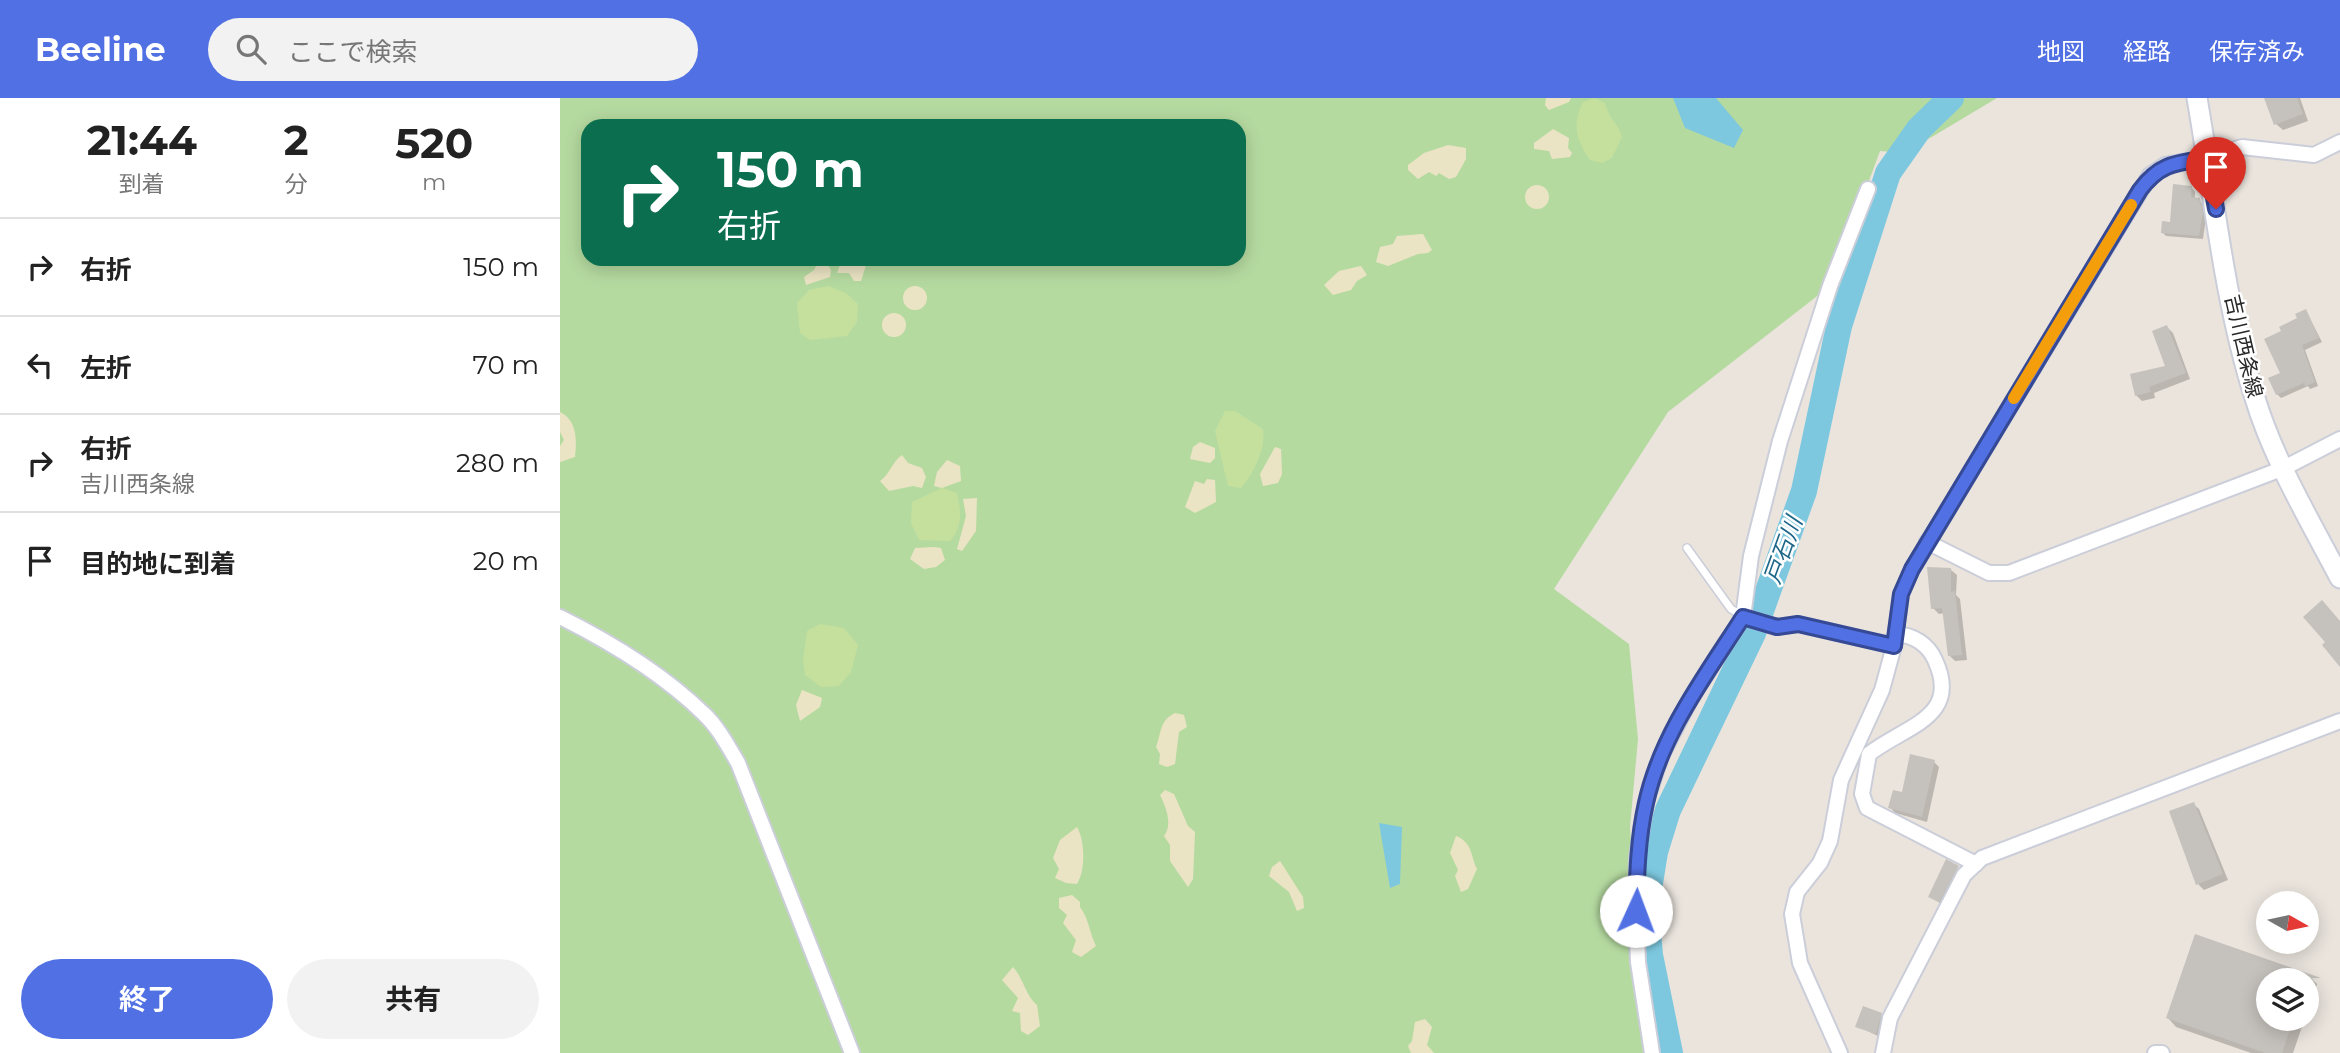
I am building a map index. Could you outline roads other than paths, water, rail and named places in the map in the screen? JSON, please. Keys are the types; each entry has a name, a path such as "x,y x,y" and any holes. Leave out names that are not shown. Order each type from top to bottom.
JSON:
{"main road":[{"name":"吉川西条線","path":"2197,98 2238,337 2254,397 2284,468 2340,578"}],"street":[{"path":"1840,1053 1800,963 1792,914 1797,891 1820,863 1830,841 1841,780 1872,717 1895,640 1901,594 1927,542 2150,175 2165,165 2207,158 2242,147 2314,155 2340,142"},
{"path":"1652,1053 1638,962 1636,911 1637,857 1646,802 1661,756 1691,698 1743,617 1751,556 1780,440 1825,299 1867,189"},
{"path":"1927,542 1989,573 2009,573 2284,468 2340,439"},
{"path":"560,617 642,663 705,715 718,732 738,763 852,1053"},
{"path":"1743,617 1777,627 1798,624 1895,640 1912,635 1933,654 1942,674 1942,695 1936,709 1922,723 1884,741 1869,754 1862,794 1867,808 1976,864"},
{"path":"1883,1053 1890,1018 1964,875 1976,864 2008,846 2340,721"},
{"path":"2155,1053 2162,1053"}],"lane":[{"path":"1687,548 1731,608 1743,617"}],"water":[{"path":"1673,98 1716,98 1743,130 1734,148 1685,128"},
{"path":"1379,823 1402,827 1400,884 1390,888"}],"waterway":[{"name":"戸石川","path":"1670,1053 1650,955 1646,908 1655,852 1668,810 1753,633 1804,491 1839,326 1888,173 1919,129 1951,98"}]}
